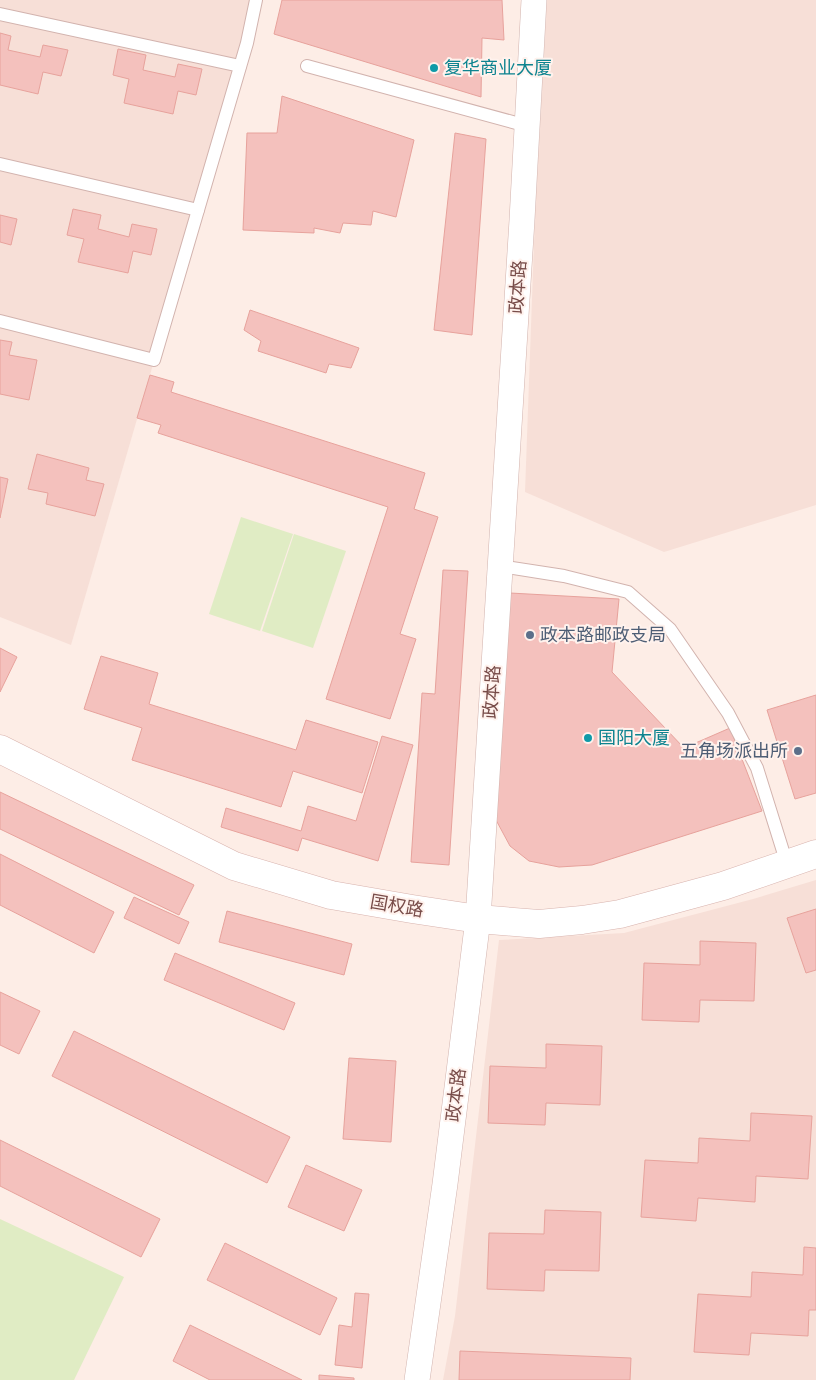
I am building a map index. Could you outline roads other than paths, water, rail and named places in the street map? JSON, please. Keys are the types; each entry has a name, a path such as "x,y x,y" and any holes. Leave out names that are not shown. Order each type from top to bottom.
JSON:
{"street":[{"name":"政本路","path":"417,1380 445,1184 478,919 534,0"},
{"name":"国权路","path":"0,749 234,866 331,894 478,919 539,924 620,914 723,886 816,854"}],"lane":[{"path":"0,321 154,360 247,42 256,0"},
{"path":"0,14 240,66"},
{"path":"307,66 527,126"},
{"path":"0,164 198,210"},
{"path":"500,566 564,576 628,592 670,629 728,713 757,768 787,864"}],"place":[{"name":"复华商业大厦","path":"434,68"},
{"name":"政本路邮政支局","path":"530,635"},
{"name":"国阳大厦","path":"588,738"},
{"name":"五角场派出所","path":"798,751"}]}
